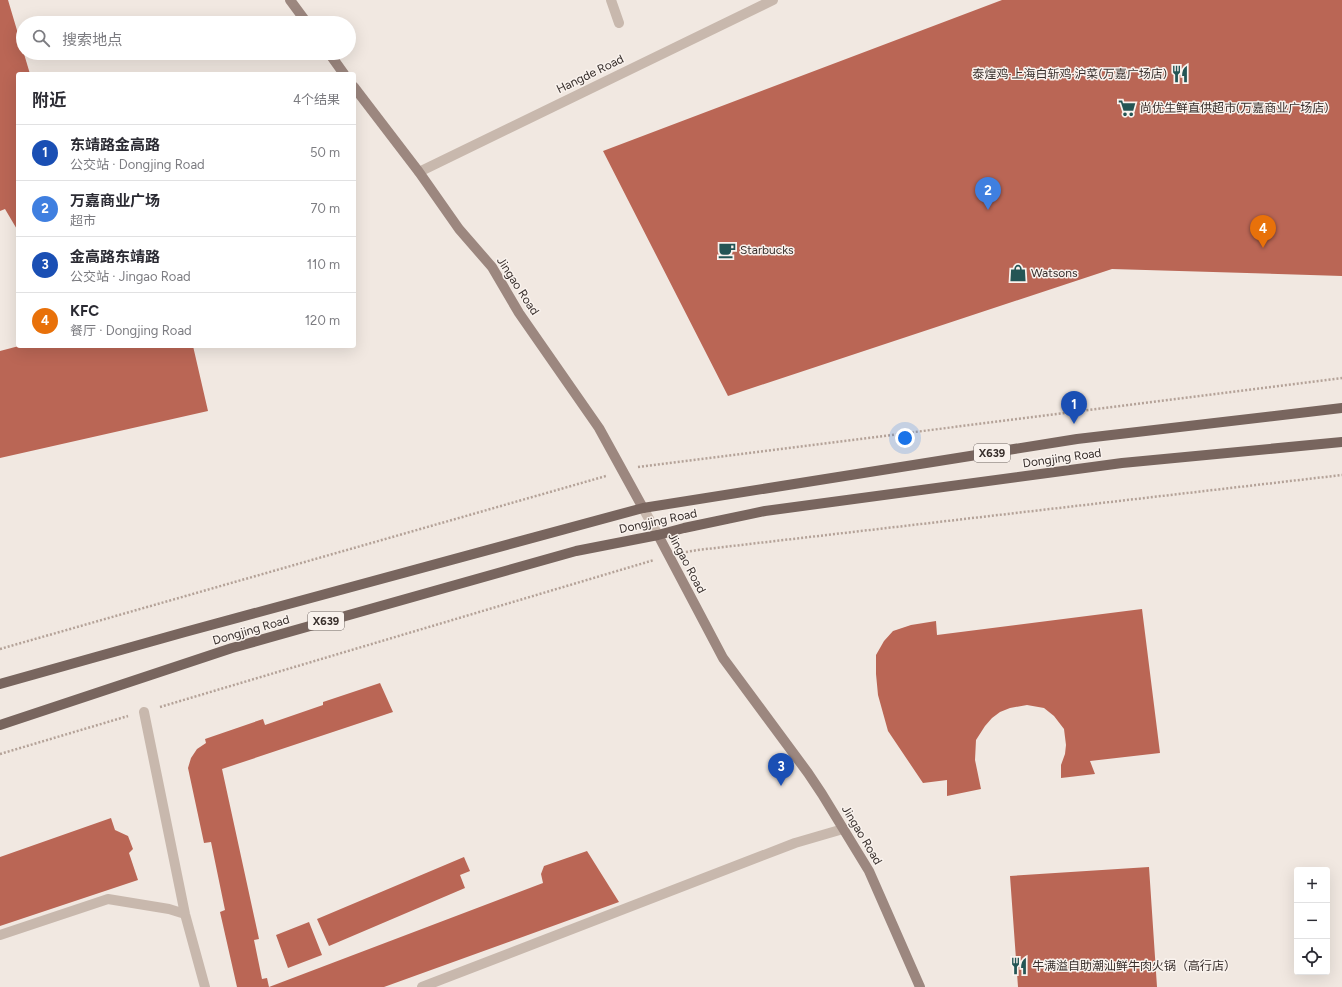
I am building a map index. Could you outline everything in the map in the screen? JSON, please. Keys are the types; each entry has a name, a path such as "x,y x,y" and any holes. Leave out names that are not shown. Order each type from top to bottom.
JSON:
{"main road":[{"path":"290,0 302,16"},
{"path":"334,60 343,72"},
{"name":"Jingao Road","path":"356,90 419,172 459,229 492,267 519,313 599,428 643,508"},
{"name":"Dongjing Road","path":"0,684 185,632 643,508 1078,439 1342,408"},
{"name":"Dongjing Road","path":"0,725 232,648 576,551 658,535 684,528 765,511 1076,469 1122,463 1342,442"},
{"name":"Jingao Road","path":"658,535 723,658 808,773 869,871 920,987"}],"street":[{"path":"611,0 619,22"},
{"name":"Hangde Road","path":"419,172 773,0"},
{"name":"Jingao Road","path":"643,508 658,535"},
{"path":"144,712 185,914 205,987"},
{"path":"422,987 795,843 842,829"},
{"path":"0,935 108,898 185,914"}],"building":[{"path":"0,0 8,0 16,27 16,60 26,60 29,72 16,72 16,228 5,209 0,211"},
{"path":"1002,0 1342,0 1342,276 1112,269 728,396 603,151"},
{"path":"16,347 16,348 193,348 208,411 0,458 0,351"},
{"path":"1142,609 1160,753 1090,761 1095,774 1061,778 1061,765 1065,754 1066,745 1064,729 1054,716 1044,708 1027,705 1010,708 1000,712 992,718 976,740 975,760 981,789 947,796 947,780 923,783 888,731 878,695 876,655 884,641 893,631 911,625 936,621 937,635"},
{"path":"380,683 393,712 222,769 259,939 254,940 262,979 267,978 269,987 237,987 220,912 225,910 211,842 204,843 188,768 191,758 197,749 206,743 205,739 263,719 265,725 323,705 323,702"},
{"path":"111,818 115,830 128,836 133,849 129,853 138,880 0,926 0,857"},
{"path":"587,851 619,902 384,987 269,987 543,883 541,874 544,866"},
{"path":"464,857 470,871 460,875 465,888 329,946 317,919"},
{"path":"1149,867 1157,987 1018,987 1010,876"},
{"path":"309,922 322,955 288,968 276,935"}],"place":[{"name":"泰煌鸡·上海白斩鸡·沪菜(万嘉广场店)","path":"1180,74"},
{"name":"尚优生鲜直供超市(万嘉商业广场店)","path":"1127,108"},
{"name":"万嘉商业广场","path":"988,210"},
{"name":"KFC","path":"1263,248"},
{"name":"Starbucks","path":"727,250"},
{"name":"Watsons","path":"1018,273"},
{"name":"东靖路金高路","path":"1074,424"},
{"name":"金高路东靖路","path":"781,786"},
{"name":"牛满溢自助潮汕鲜牛肉火锅（高行店）","path":"1019,966"}]}
